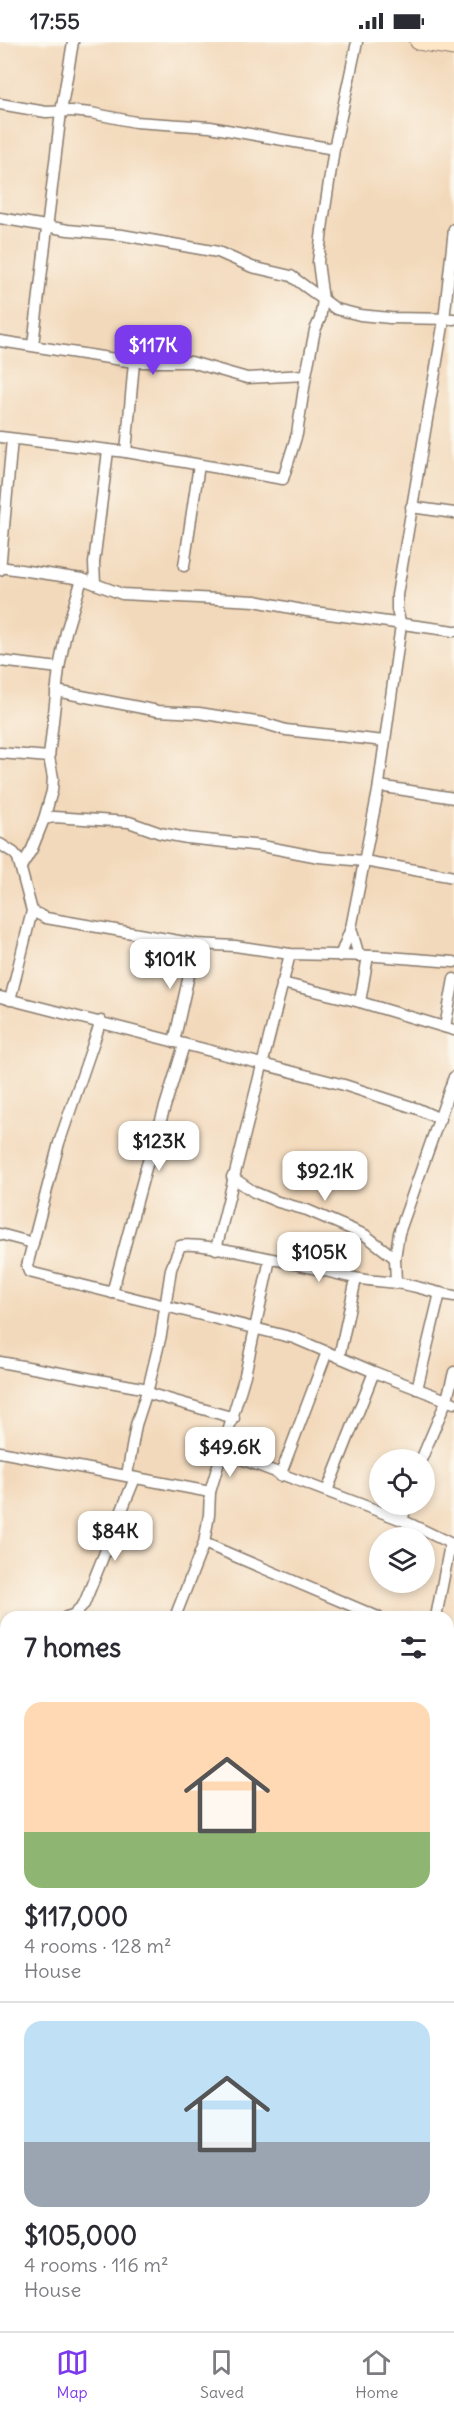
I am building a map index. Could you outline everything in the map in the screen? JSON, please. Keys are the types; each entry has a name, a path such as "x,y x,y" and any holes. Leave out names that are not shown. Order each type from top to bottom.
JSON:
{"street":[{"path":"33,345 61,112 73,42"},
{"path":"0,438 126,452 283,479 297,434 306,375 323,300 318,262 334,149 357,42"},
{"path":"418,42 454,48"},
{"path":"0,104 33,111 71,111 135,122 210,127 334,149"},
{"path":"0,218 122,235 218,252 252,267 291,276 336,309 360,315 449,319"},
{"path":"340,956 351,928 379,786 401,625 397,610 398,595 411,507 449,319 454,229"},
{"path":"0,341 134,362 190,362 247,378 266,379 287,375 306,375"},
{"path":"126,452 134,362"},
{"path":"12,439 0,568 82,579 122,594 255,601 401,625 454,631"},
{"path":"95,583 94,563 108,451"},
{"path":"184,566 199,465"},
{"path":"411,507 454,513"},
{"path":"21,867 32,849 52,791 50,757 59,668 66,632 82,579"},
{"path":"0,661 59,668"},
{"path":"56,691 158,711 209,714 263,723 286,730 384,741"},
{"path":"0,753 50,757"},
{"path":"379,786 454,798"},
{"path":"44,819 54,817 129,822 160,833 187,838 262,846 454,877"},
{"path":"0,844 14,853 21,867 32,911 5,998 344,1085 418,1109 440,1119"},
{"path":"14,853 32,849"},
{"path":"32,911 46,918 196,944 235,946 290,954 454,962"},
{"path":"28,929 46,918"},
{"path":"351,928 363,956 360,1002"},
{"path":"112,1293 179,1043 196,944"},
{"path":"454,951 454,967"},
{"path":"216,1249 232,1177 263,1065 290,954"},
{"path":"282,983 360,1002 450,1029 454,979"},
{"path":"101,1021 59,1143 27,1266 30,1272 294,1338 450,1401"},
{"path":"396,1282 395,1258 399,1233 454,1077"},
{"path":"232,1177 254,1192 278,1202 308,1210 365,1235 395,1258"},
{"path":"0,1234 33,1243"},
{"path":"77,1611 84,1604 131,1476 136,1425 161,1335 171,1269 180,1246 186,1244 316,1267 356,1279 396,1282 454,1296"},
{"path":"177,1611 204,1543 210,1492 234,1418 270,1259"},
{"path":"339,1357 356,1279"},
{"path":"417,1389 440,1293"},
{"path":"280,1476 327,1352"},
{"path":"0,1362 147,1391 234,1418"},
{"path":"327,1491 374,1372"},
{"path":"426,1449 450,1401 454,1372"},
{"path":"0,1452 95,1472 131,1476 210,1492"},
{"path":"223,1452 280,1476 327,1491 402,1520 452,1545 437,1611"},
{"path":"402,1520 404,1515"},
{"path":"204,1543 364,1611"}]}
